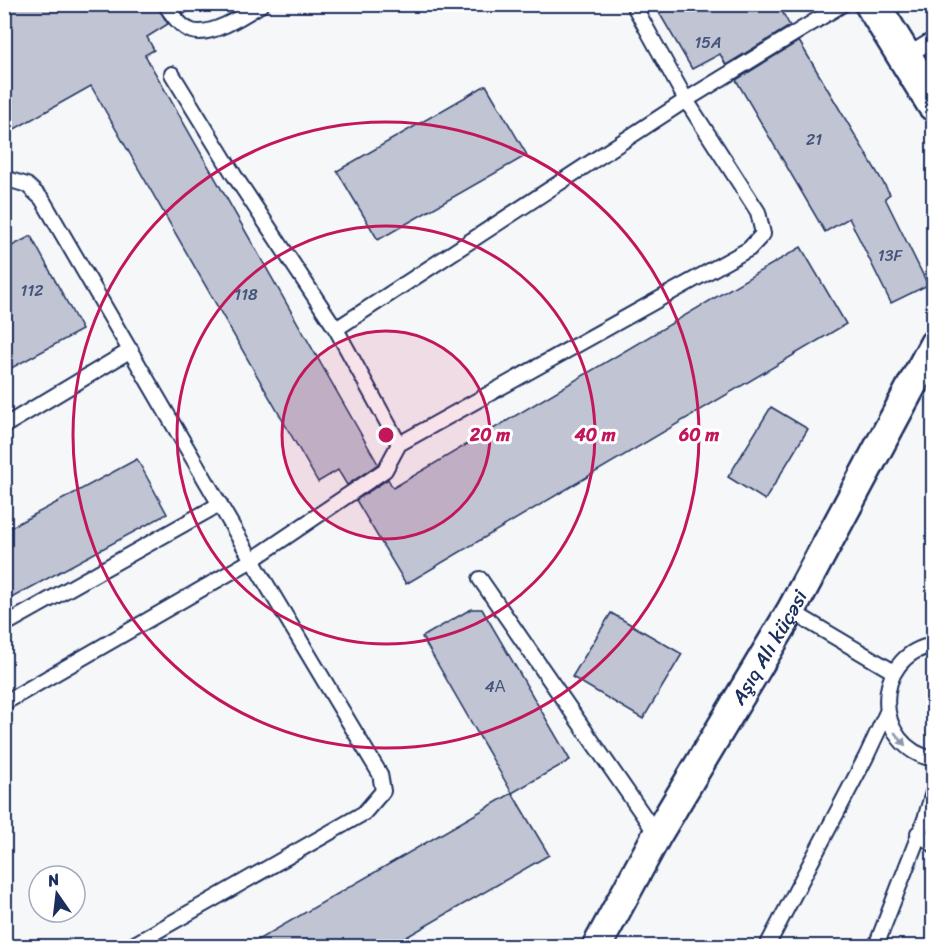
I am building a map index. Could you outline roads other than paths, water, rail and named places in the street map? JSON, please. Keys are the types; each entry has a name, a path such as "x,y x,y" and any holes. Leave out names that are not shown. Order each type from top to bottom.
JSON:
{"street":[{"path":"872,4 933,104"},
{"name":"Aşıq Alı küçəsi","path":"597,946 657,835 791,611 933,344"}],"lane":[{"path":"165,4 175,19 192,31 213,30 262,4"},
{"path":"4,703 252,560 385,470 399,444 749,249 763,234 758,212 686,100 633,4"},
{"path":"336,328 686,100 843,4"},
{"path":"903,58 933,39"},
{"path":"172,74 234,176 336,328 399,444"},
{"path":"4,178 27,184 42,199 252,560 380,774 383,791 363,813 131,946"},
{"path":"4,426 131,350"},
{"path":"4,625 220,504"},
{"path":"480,579 657,835"},
{"path":"791,611 894,672"},
{"path":"933,633 929,646 908,656 894,672 886,691 887,712 893,731 906,747 924,757 933,759"},
{"path":"767,946 866,757 887,712"},
{"path":"876,946 925,819 933,789"},
{"path":"918,833 933,845"}]}
